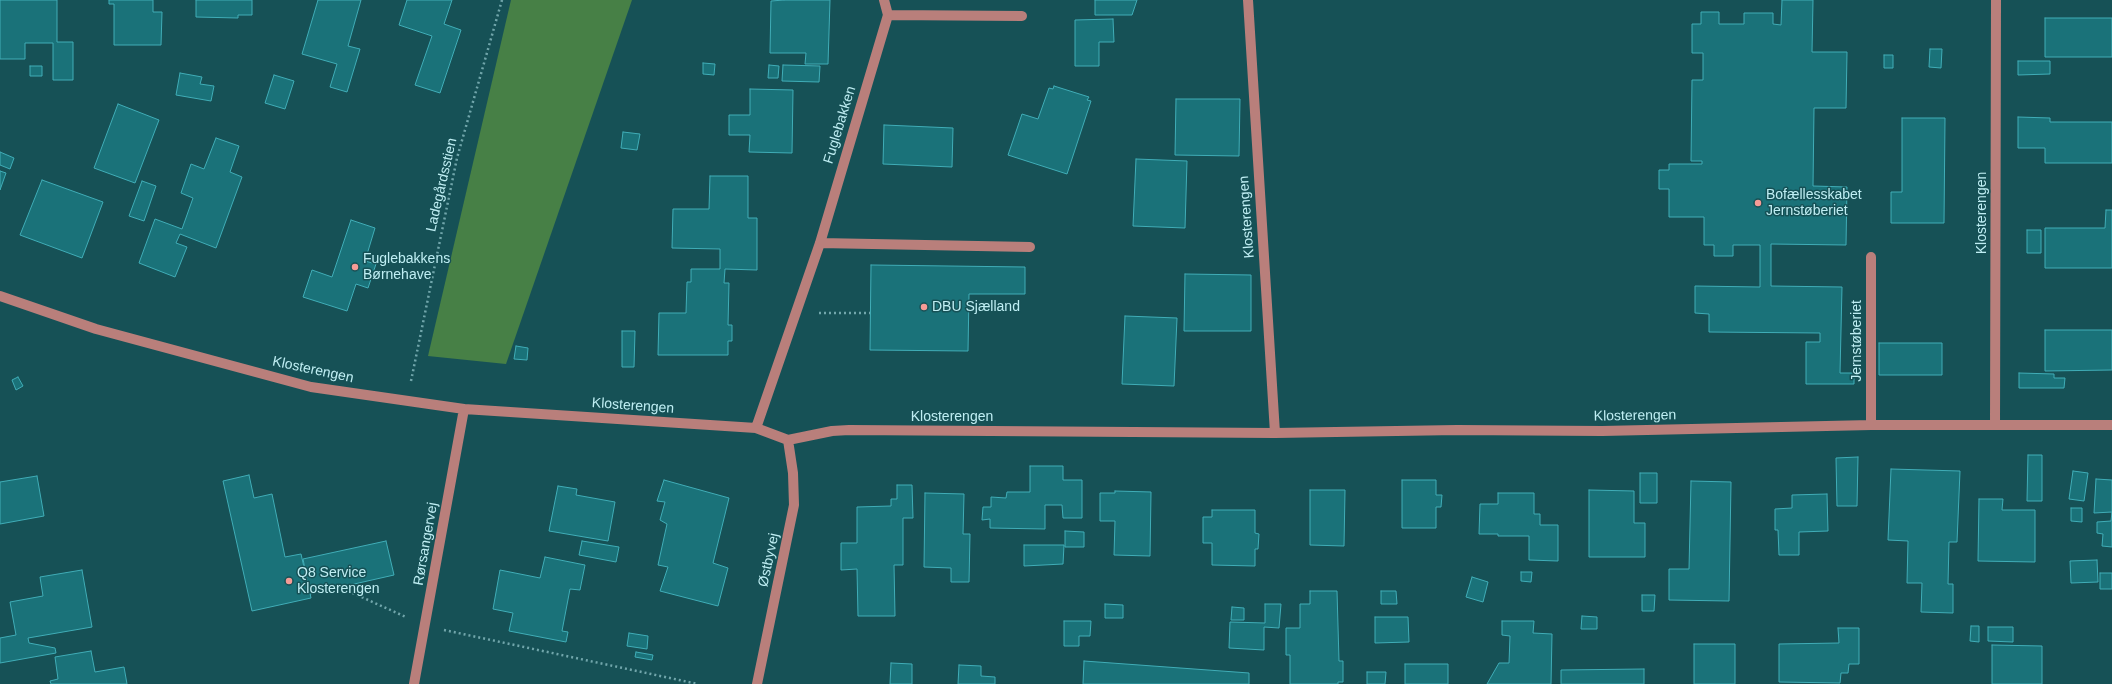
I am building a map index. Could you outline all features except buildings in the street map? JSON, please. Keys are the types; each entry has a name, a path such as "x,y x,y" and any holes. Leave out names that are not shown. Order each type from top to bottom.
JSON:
{"street":[{"path":"884,0 888,15 1022,16"},
{"name":"Klosterengen","path":"1248,0 1275,433"},
{"name":"Klosterengen","path":"1995,425 1996,0"},
{"name":"Fuglebakken","path":"756,428 820,242 888,15"},
{"path":"820,242 1030,247"},
{"name":"Jernstøberiet","path":"1871,257 1871,425"},
{"name":"Klosterengen","path":"0,296 96,329 311,387 464,409 756,428 788,440 832,431 849,430 1275,433 1457,430 1650,430 1871,425 2112,426"},
{"name":"Rørsangervej","path":"414,684 426,626 464,409"},
{"name":"Østbyvej","path":"757,684 794,505 793,473 788,440"}],"path":[{"name":"Ladegårdsstien","path":"407,401 457,158 502,0"},
{"path":"796,313 870,313"},
{"path":"348,591 426,626 698,684"}],"green space":[{"path":"511,0 632,0 506,364 428,356"}],"place":[{"name":"Bofællesskabet Jernstøberiet","path":"1758,203"},
{"name":"Fuglebakkens Børnehave","path":"355,267"},
{"name":"DBU Sjælland","path":"924,307"},
{"name":"Q8 Service Klosterengen","path":"289,581"}]}
